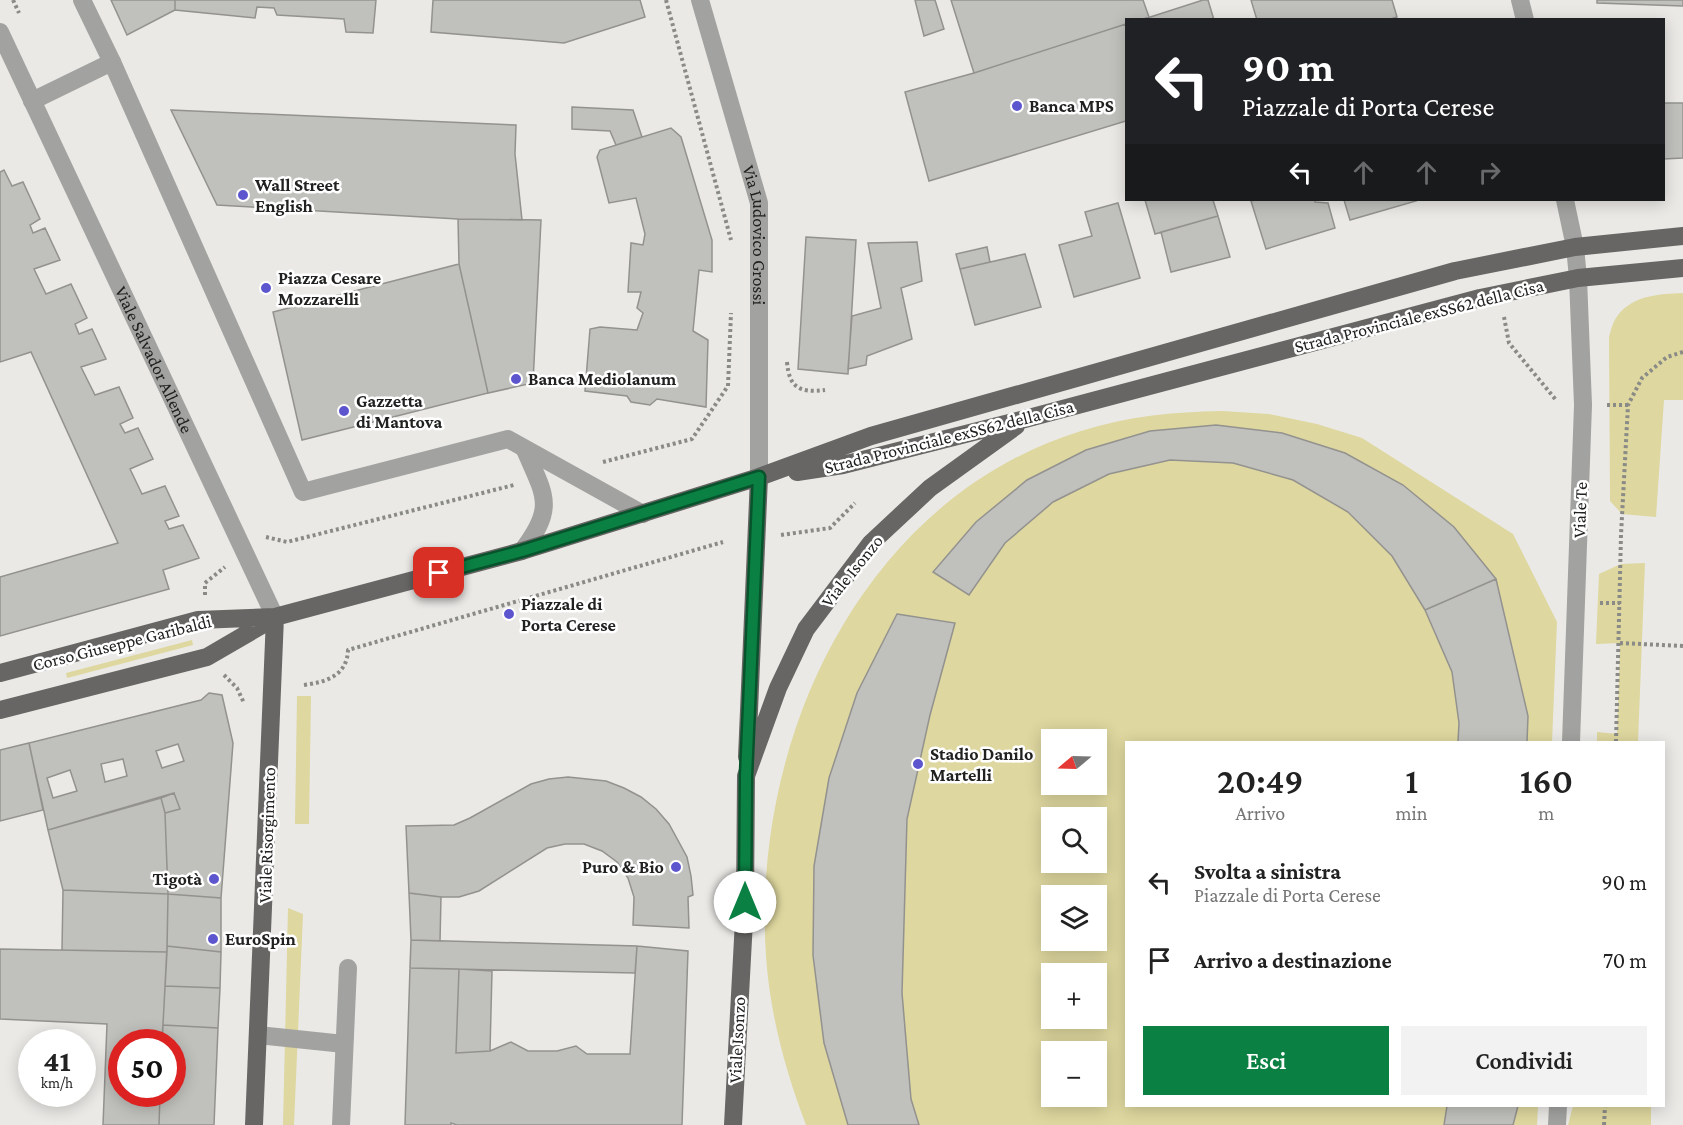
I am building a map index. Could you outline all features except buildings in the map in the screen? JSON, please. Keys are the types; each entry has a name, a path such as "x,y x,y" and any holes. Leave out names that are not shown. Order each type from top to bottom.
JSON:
{"main road":[{"name":"Strada Provinciale exSS62 della Cisa","path":"759,477 871,436 1432,277 1575,247 1683,236"},
{"name":"Strada Provinciale exSS62 della Cisa","path":"759,477 843,465 1499,294 1578,278 1683,268"},
{"name":"Viale Isonzo","path":"746,776 778,688 806,629 871,543 930,488 1025,419"},
{"path":"275,617 522,551 759,477"},
{"name":"Viale Isonzo","path":"733,1125 745,902 746,776 759,477"},
{"name":"Corso Giuseppe Garibaldi","path":"0,673 198,620 275,617"},
{"name":"Corso Giuseppe Garibaldi","path":"0,710 207,657 275,617"},
{"name":"Viale Risorgimento","path":"254,1125 275,617"}],"street":[{"path":"82,0 126,93 303,492 508,439 643,514"},
{"name":"Via Ludovico Grossi","path":"700,0 759,203 759,477"},
{"path":"1520,0 1525,18"},
{"name":"Viale Salvador Allende","path":"0,32 275,617"},
{"path":"32,101 112,62"},
{"name":"Viale Te","path":"1565,201 1575,247 1578,278 1583,405 1571,741"},
{"path":"522,551 535,534 546,506 538,479 525,450"},
{"path":"341,1125 348,968"},
{"path":"258,1035 344,1044"}],"path":[{"path":"13,0 22,20"},
{"path":"666,0 732,245"},
{"path":"1499,294 1509,343 1558,403"},
{"path":"565,472 692,439 728,386 731,312"},
{"path":"1616,741 1628,405 1642,378 1667,357 1683,352"},
{"path":"787,358 788,377 792,383 814,392 825,390"},
{"path":"263,537 287,542 538,479"},
{"path":"774,536 830,528 855,503"},
{"path":"304,685 323,682 334,677 343,668 348,657 348,650 723,542"},
{"path":"1620,643 1683,646"},
{"path":"1604,1125 1605,1107"}],"shaded area":[{"path":"1683,293 1683,400 1664,400 1656,517 1622,514 1610,501 1609,337 1612,326 1616,317 1632,303 1656,295"},
{"name":"Stadio Danilo Martelli","path":"1222,411 1269,414 1317,424 1362,438 1513,534 1557,622 1552,741 1125,741 1125,1107 1538,1107 1537,1125 806,1125 787,1068 773,1008 767,968 766,885 776,801 799,720 833,643 878,573 935,513 1003,465 1081,431 1151,416"},
{"path":"1645,563 1638,741 1597,741 1597,732 1617,734 1620,643 1596,644 1599,574 1621,564"},
{"path":"192,640 193,645 67,678 66,673"},
{"path":"297,696 311,696 309,824 295,824"},
{"path":"288,908 303,914 294,1125 283,1125"},
{"path":"1573,1107 1651,1107 1651,1125 1568,1125"}],"place":[{"name":"Banca MPS","path":"1017,106"},
{"name":"Wall Street English","path":"243,195"},
{"name":"Piazza Cesare Mozzarelli","path":"266,288"},
{"name":"Banca Mediolanum","path":"516,379"},
{"name":"Gazzetta di Mantova","path":"344,411"},
{"name":"Piazzale di Porta Cerese","path":"509,614"},
{"name":"Stadio Danilo Martelli","path":"918,764"},
{"name":"Puro & Bio","path":"676,867"},
{"name":"Tigotà","path":"214,879"},
{"name":"EuroSpin","path":"213,939"}],"route":[{"path":"439,573 522,551 759,477 746,776 745,902"}]}
